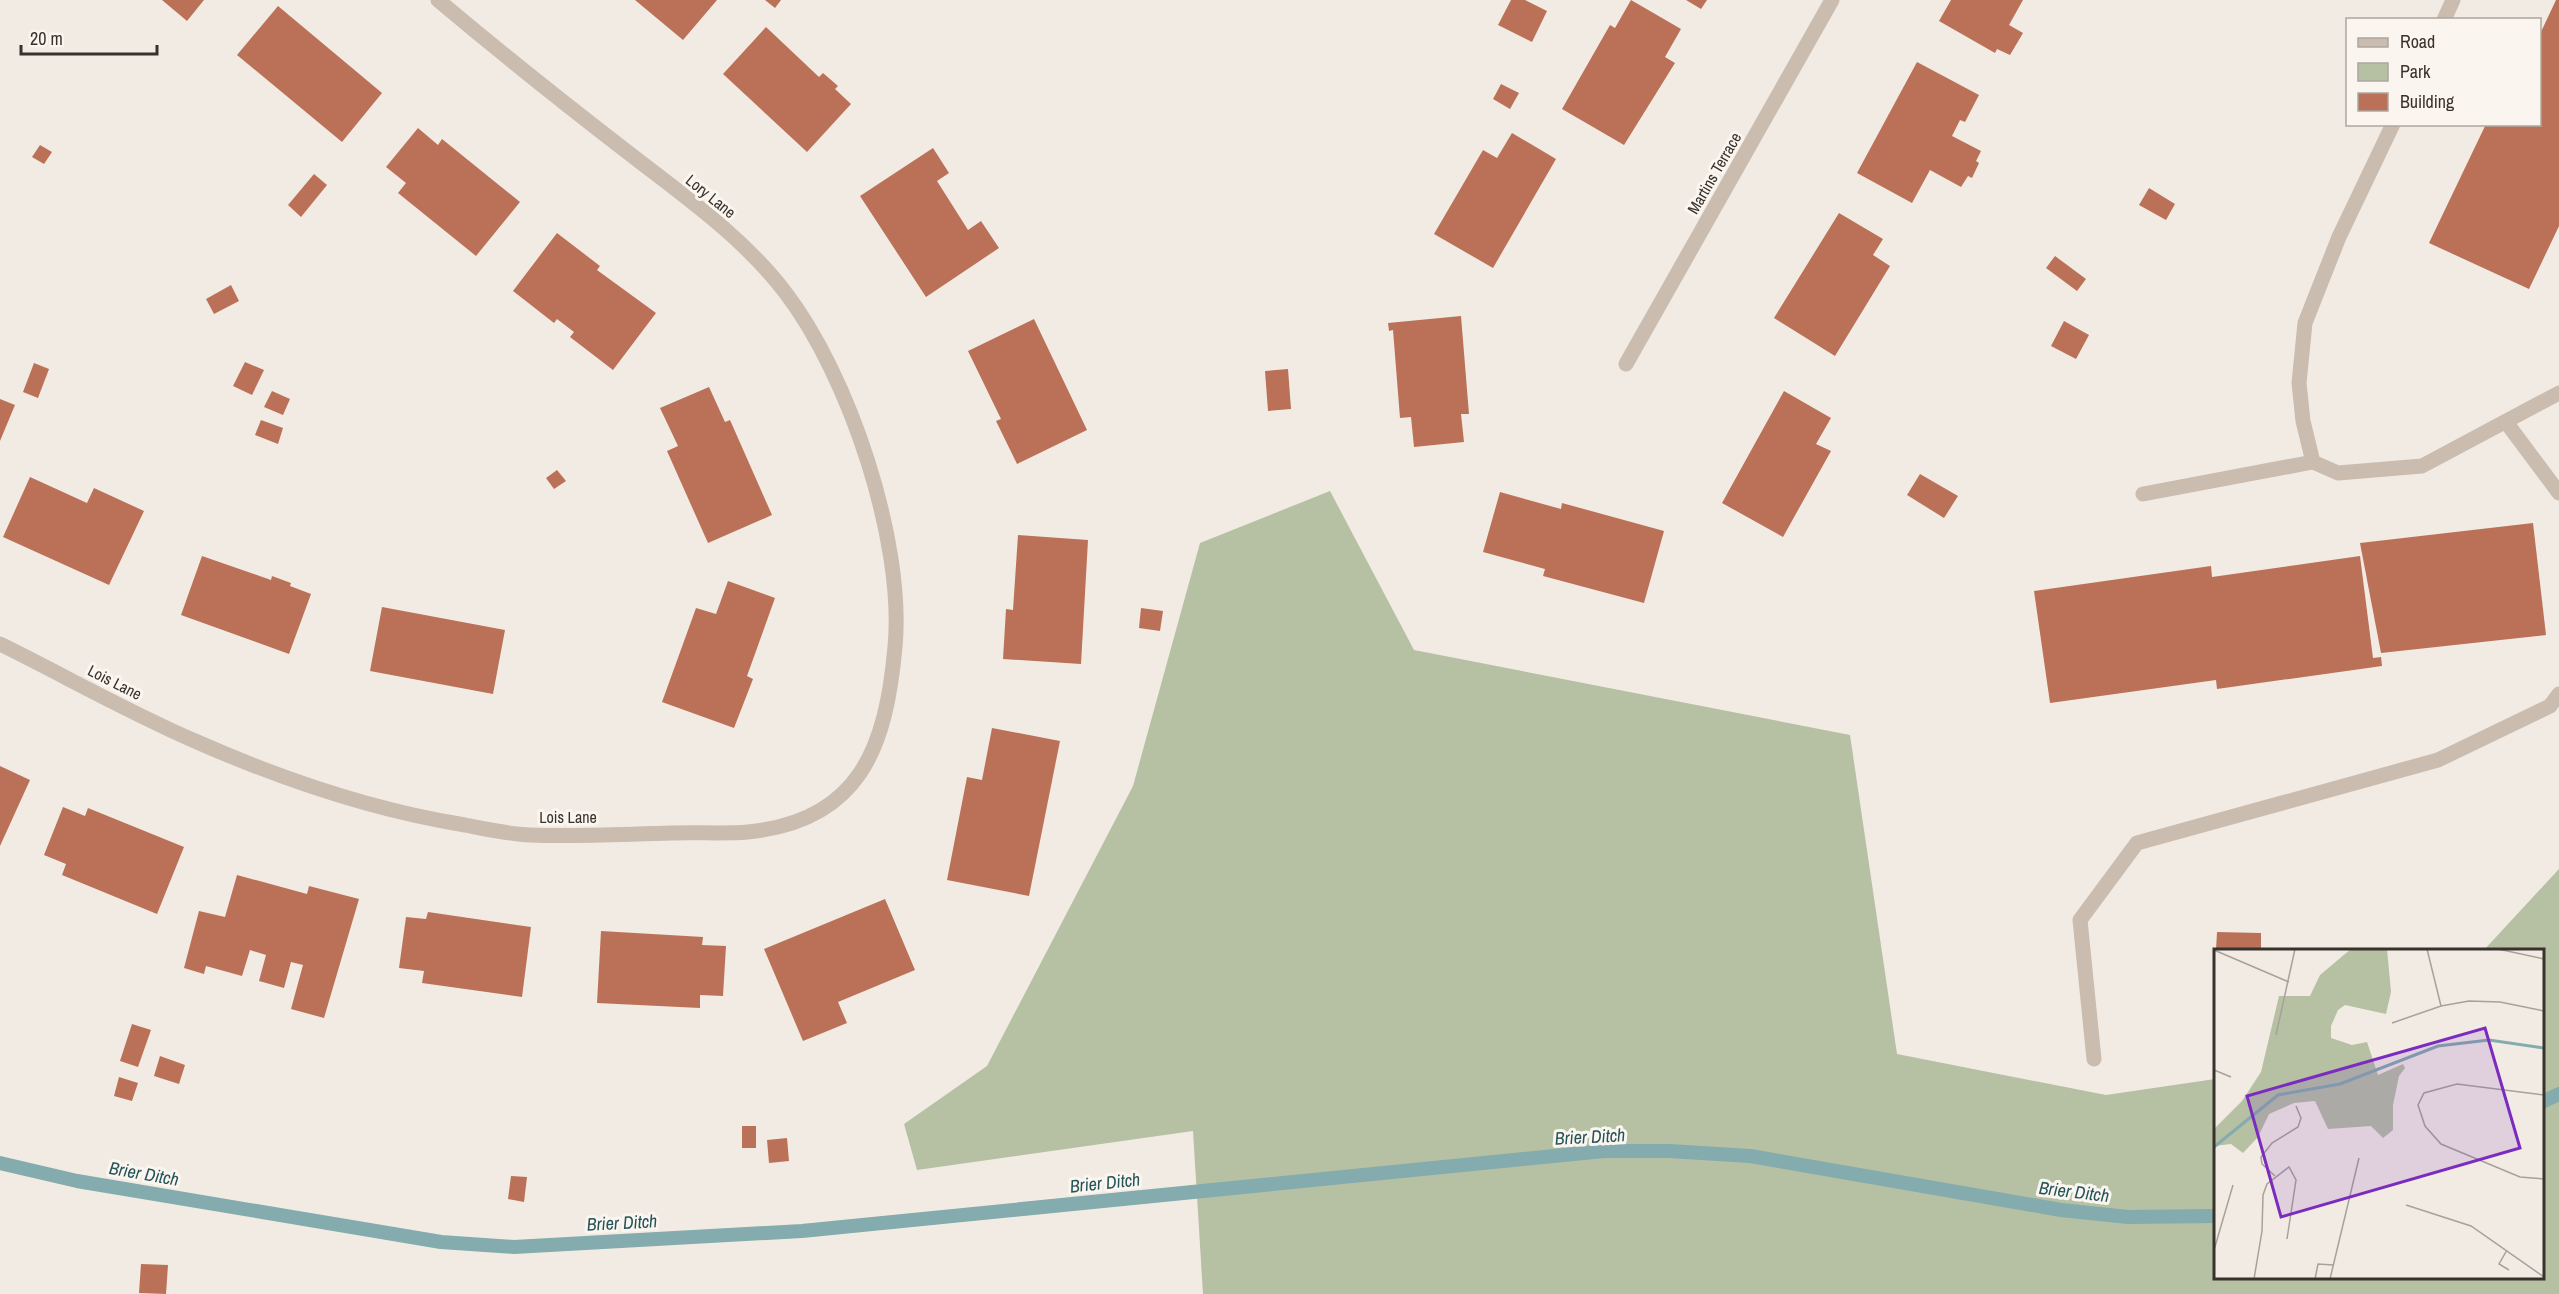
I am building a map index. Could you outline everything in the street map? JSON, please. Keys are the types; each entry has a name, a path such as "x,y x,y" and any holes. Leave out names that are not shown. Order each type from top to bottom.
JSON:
{"street":[{"name":"Lory Lane","path":"438,0 530,77 718,224 765,267 800,310 837,380 862,442 875,487"},
{"name":"Martins Terrace","path":"1626,364 1832,0"},
{"path":"2445,18 2453,0"},
{"path":"2313,462 2303,420 2299,383 2305,323 2339,237 2392,126"},
{"path":"2143,494 2313,462 2338,473 2422,466 2559,393"},
{"path":"2506,422 2559,493"},
{"name":"Lois Lane","path":"0,644 191,740 289,780 379,807 439,821 526,835 748,832 793,823 835,803 856,780 872,753 884,720 893,678 897,628 890,548 875,487"},
{"path":"2094,1059 2080,920 2137,843 2438,760 2550,705 2559,694"}],"green space":[{"path":"1330,491 1414,650 1850,735 1897,1054 2106,1095 2214,1079 2214,1279 2544,1279 2544,949 2485,949 2559,869 2559,1294 1203,1294 1193,1131 917,1170 904,1124 987,1066 1133,786 1200,543"}],"building":[{"path":"162,0 204,0 187,21"},
{"path":"635,0 717,0 683,40"},
{"path":"765,0 781,0 775,8"},
{"path":"1511,0 1525,0 1547,11 1532,42 1498,25"},
{"path":"1631,0 1681,29 1665,57 1675,63 1624,145 1562,109 1610,25 1615,28"},
{"path":"1686,0 1707,0 1701,9"},
{"path":"1951,0 2023,0 2009,25 2023,33 2010,55 1997,49 1995,53 1939,21"},
{"path":"2556,0 2559,0 2559,226 2529,289 2429,243 2485,126 2541,126 2541,32"},
{"path":"278,6 382,93 342,142 237,55"},
{"path":"766,27 819,77 823,73 838,86 835,89 851,104 807,152 723,74"},
{"path":"1917,62 1979,95 1965,122 1960,120 1952,136 1981,151 1976,161 1979,163 1972,178 1968,176 1961,187 1930,170 1912,203 1857,173"},
{"path":"1501,84 1519,93 1510,109 1493,99"},
{"path":"418,128 438,145 442,139 520,202 476,256 398,193 406,183 386,167"},
{"path":"1512,133 1556,159 1493,268 1434,234 1483,150 1497,158"},
{"path":"40,145 52,152 44,164 32,157"},
{"path":"933,148 949,173 937,181 968,230 981,221 999,248 926,297 860,196"},
{"path":"314,174 327,185 301,217 288,205"},
{"path":"2149,188 2175,204 2166,220 2139,205"},
{"path":"1839,213 1883,239 1873,255 1890,266 1835,356 1774,318"},
{"path":"557,233 600,266 597,270 656,313 613,370 570,337 574,332 557,319 554,323 513,291"},
{"path":"2055,256 2086,279 2077,291 2046,268"},
{"path":"231,285 239,301 214,314 206,299"},
{"path":"1461,316 1469,414 1461,414 1464,442 1414,447 1411,417 1400,418 1393,330 1389,331 1388,323"},
{"path":"1034,319 1087,430 1017,464 996,421 1001,419 968,351"},
{"path":"2064,321 2089,335 2076,359 2051,346"},
{"path":"245,362 264,370 252,395 233,386"},
{"path":"34,363 49,369 38,398 23,392"},
{"path":"1288,369 1291,409 1268,411 1265,371"},
{"path":"709,387 725,422 730,420 772,515 708,543 667,451 678,446 660,408"},
{"path":"272,391 290,399 283,415 264,407"},
{"path":"1784,391 1831,418 1816,444 1831,451 1783,537 1722,503"},
{"path":"0,399 15,405 0,441"},
{"path":"261,420 283,428 278,444 255,435"},
{"path":"557,470 566,481 554,489 546,478"},
{"path":"1920,474 1958,496 1944,518 1907,495"},
{"path":"30,477 87,503 94,488 144,511 109,585 3,537"},
{"path":"1500,492 1561,509 1562,503 1664,531 1644,603 1543,576 1545,569 1483,552"},
{"path":"2533,523 2546,635 2381,653 2360,543"},
{"path":"1018,535 1088,540 1081,664 1003,659 1006,609 1013,610"},
{"path":"202,556 271,580 272,576 311,594 289,654 181,615"},
{"path":"2360,556 2373,658 2381,657 2382,666 2217,689 2216,680 2050,703 2034,591 2211,566 2212,577"},
{"path":"728,581 775,598 747,676 753,679 734,728 662,702 696,608 716,614"},
{"path":"382,607 505,630 493,694 370,671"},
{"path":"1141,608 1163,611 1160,631 1139,628"},
{"path":"992,728 1060,741 1029,896 947,880 967,777 982,780"},
{"path":"0,766 30,780 0,846"},
{"path":"63,807 85,816 88,808 184,847 157,914 62,875 66,864 44,855"},
{"path":"237,875 307,894 309,886 359,899 324,1018 291,1009 303,965 291,962 284,988 259,981 266,955 250,950 242,976 206,966 204,974 184,968 199,911 225,917"},
{"path":"885,899 915,970 838,1002 847,1023 803,1041 764,949"},
{"path":"428,912 531,927 522,997 422,983 424,971 399,968 406,917 426,919"},
{"path":"601,931 703,937 702,945 726,946 723,996 700,995 700,1008 597,1003"},
{"path":"2217,932 2261,933 2261,949 2216,949"},
{"path":"132,1024 151,1030 138,1067 120,1061"},
{"path":"160,1056 185,1065 179,1084 154,1076"},
{"path":"119,1077 138,1083 132,1101 114,1096"},
{"path":"742,1126 756,1126 756,1148 742,1148"},
{"path":"787,1138 789,1161 769,1163 767,1140"},
{"path":"511,1176 527,1177 524,1202 508,1199"},
{"path":"141,1264 168,1265 166,1294 139,1293"}],"waterway":[{"name":"Brier Ditch","path":"2544,1101 2559,1094"},
{"name":"Brier Ditch","path":"0,1163 77,1181 441,1242 514,1247 802,1231 1604,1151 1669,1151 1750,1156 2061,1210 2128,1217 2214,1216"}]}
